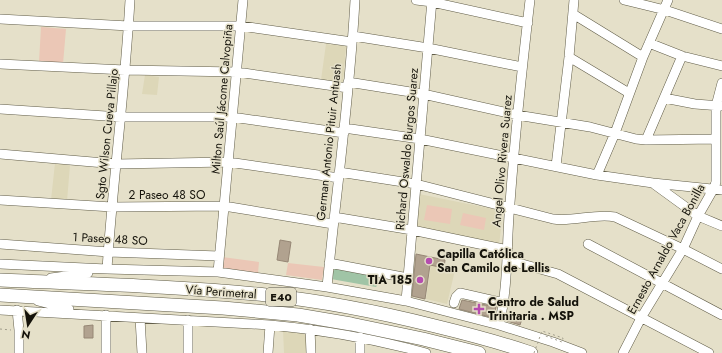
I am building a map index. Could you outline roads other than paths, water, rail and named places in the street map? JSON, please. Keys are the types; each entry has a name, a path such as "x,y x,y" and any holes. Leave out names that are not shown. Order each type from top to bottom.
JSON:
{"highway":[{"name":"Vía Perimetral","path":"0,280 219,291 324,302 414,321 495,341 532,353"},
{"name":"Vía Perimetral","path":"0,295 223,308 298,315 416,337 479,353"}],"street":[{"name":"Sgto Wilson Cueva Pillajo","path":"107,269 129,26 130,0"},
{"name":"Milton Saúl Jácome Calvopiña","path":"218,272 243,0"},
{"name":"German Antonio Pituir Antuash","path":"327,287 353,39 355,0"},
{"path":"416,0 432,1 528,23"},
{"name":"Angel Olivo Rivera Suarez","path":"499,324 504,303 508,260 509,207 513,159 530,0"},
{"path":"556,166 570,57 574,0"},
{"path":"624,0 665,10 722,29"},
{"path":"598,175 648,43 665,10 668,0"},
{"name":"Richard Oswaldo Burgos Suarez","path":"406,301 432,1"},
{"path":"573,14 643,57"},
{"path":"0,19 129,26 241,26 428,48 522,67"},
{"path":"648,43 682,56 722,66"},
{"path":"646,140 682,56"},
{"path":"570,57 629,94"},
{"path":"0,64 125,70 236,72 423,94 517,115 590,127 646,140 716,139"},
{"name":"Ernesto Arnaldo Vaca Bonilla","path":"623,353 641,318 682,248 698,216 718,189 716,182 716,139 722,83"},
{"path":"664,98 695,104 719,106"},
{"path":"0,110 121,116 232,117 420,139 598,175 653,183 718,189"},
{"path":"0,154 116,164 228,162 416,184 562,220 608,215 615,216 722,269"},
{"path":"653,183 698,216 722,226"},
{"name":"2 Paseo 48 SO","path":"0,200 112,207 224,206 412,230 508,250"},
{"name":"1 Paseo 48 SO","path":"0,244 109,252 219,256"},
{"path":"588,244 722,314"},
{"path":"508,260 558,274 709,353"},
{"path":"329,263 408,278"},
{"name":"Vía Perimetral","path":"0,264 218,272 327,287 406,301 499,324 582,353"},
{"name":"Vía Perimetral","path":"24,281 107,269"},
{"path":"454,303 456,297 460,293 504,303"},
{"name":"Vía Perimetral","path":"24,297 96,315"},
{"name":"Vía Perimetral","path":"0,310 270,324 310,328 360,337 406,350 426,353"},
{"path":"17,310 19,353"},
{"path":"106,316 106,353"},
{"path":"140,318 142,353"},
{"path":"188,320 188,353"},
{"path":"268,353 270,324"},
{"path":"310,328 311,353"},
{"path":"360,337 360,353"}],"place":[{"name":"Capilla Católica San Camilo de Lellis","path":"429,261"},
{"name":"TIA 185","path":"420,280"},
{"name":"Centro de Salud Trinitaria . MSP","path":"479,309"}]}
